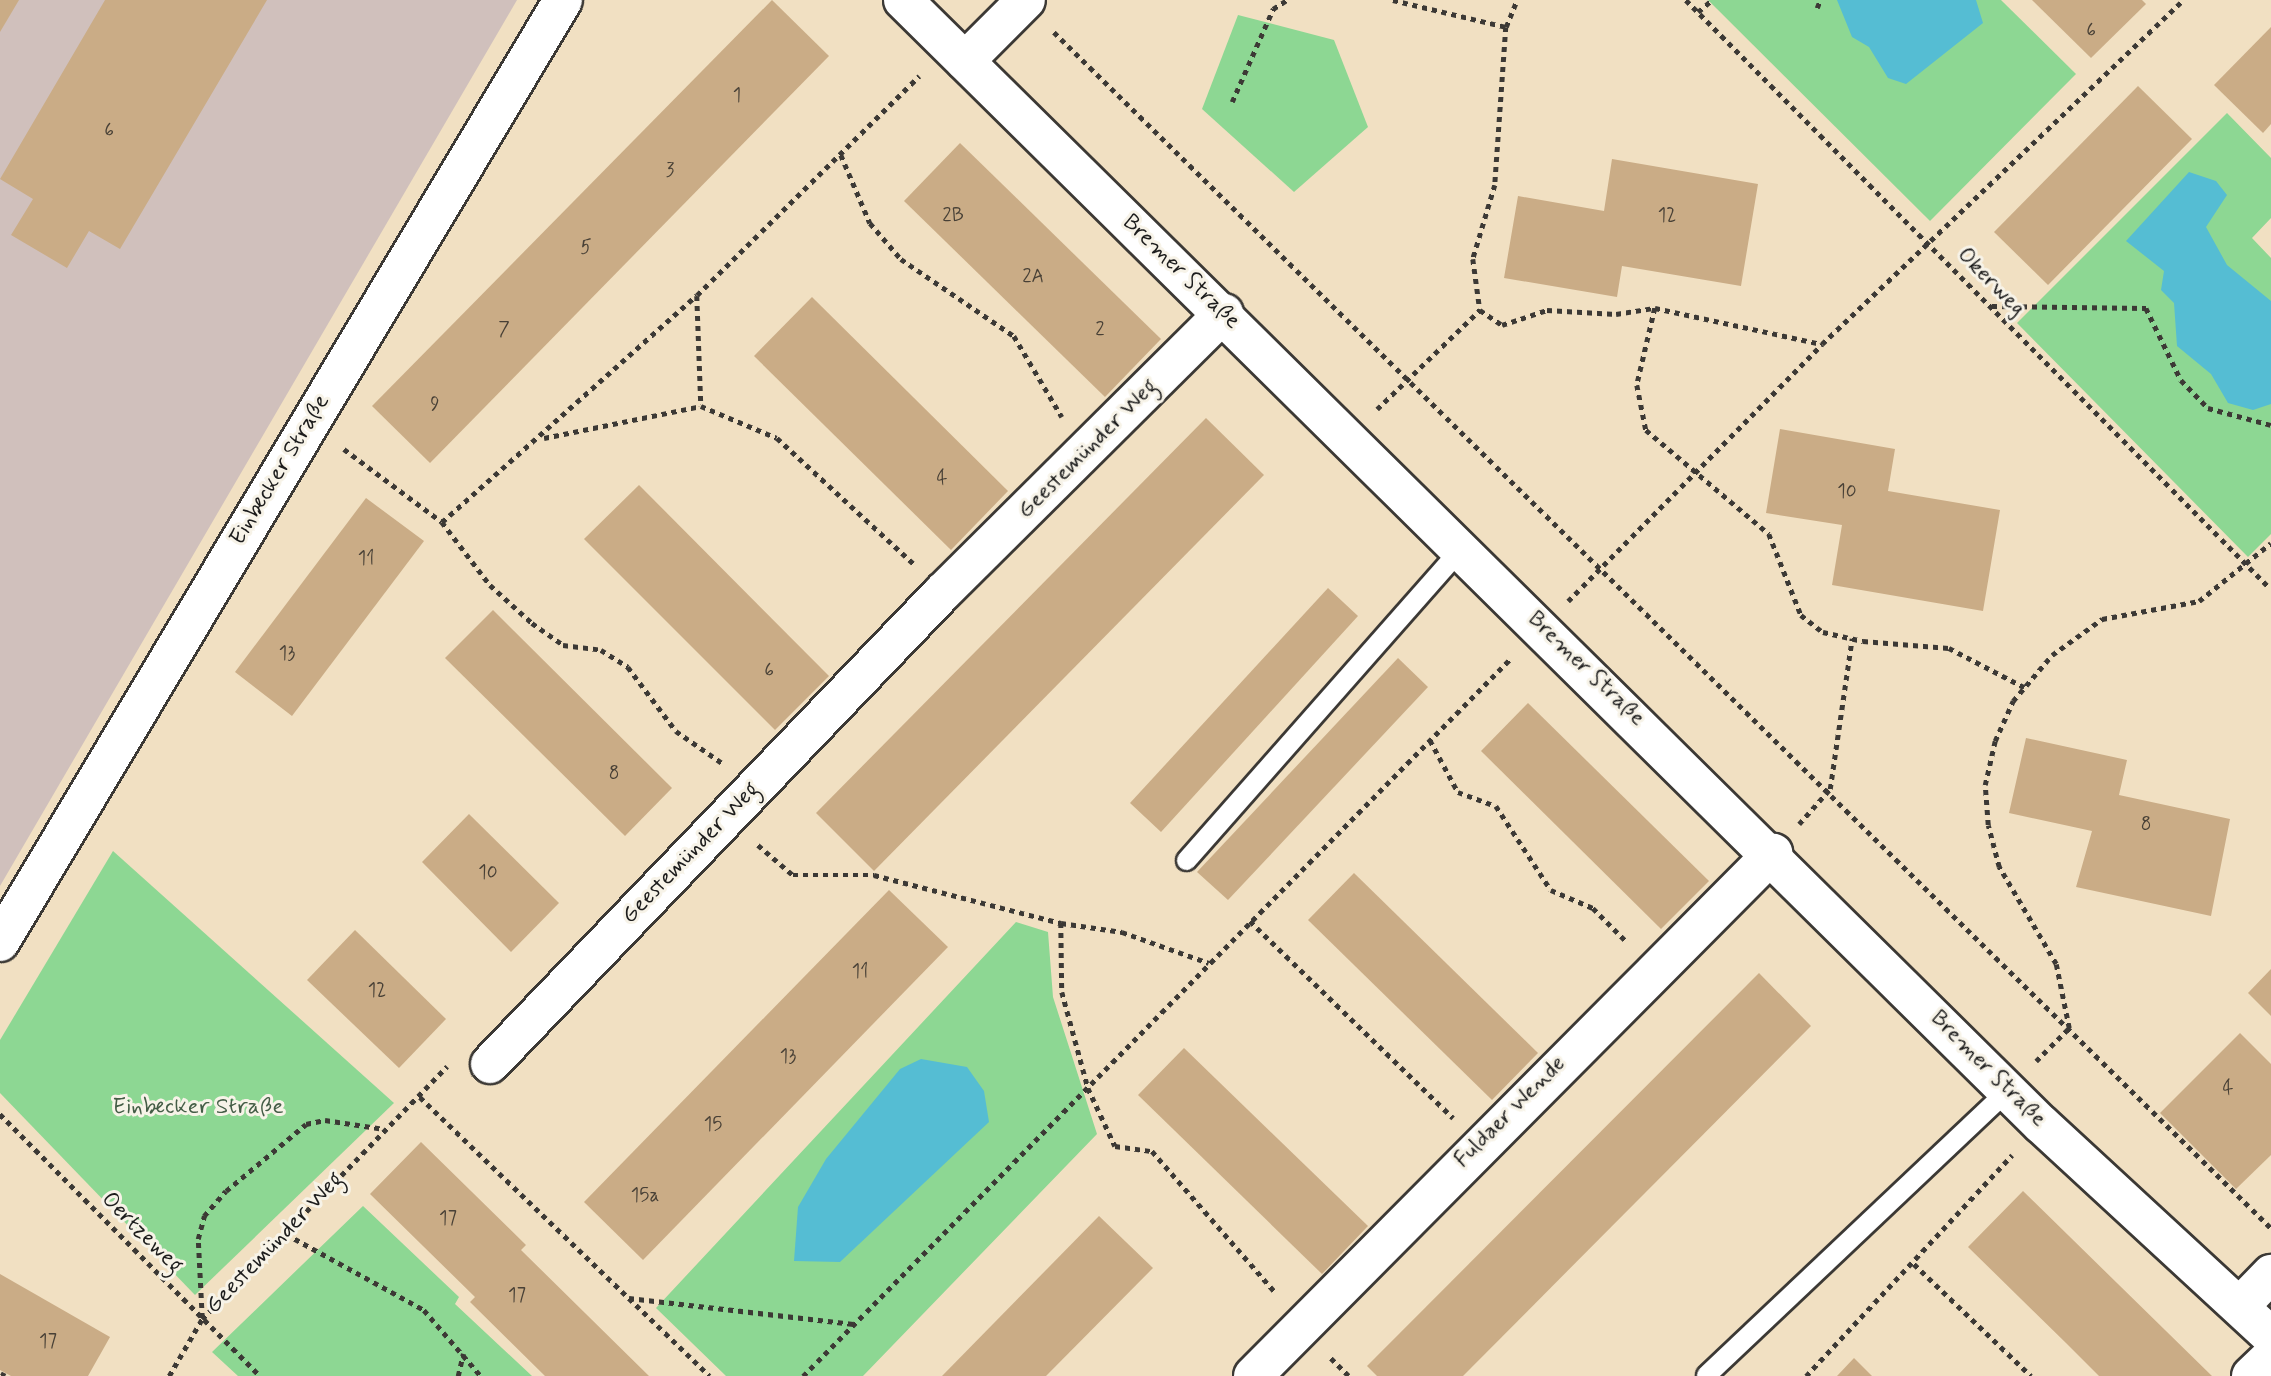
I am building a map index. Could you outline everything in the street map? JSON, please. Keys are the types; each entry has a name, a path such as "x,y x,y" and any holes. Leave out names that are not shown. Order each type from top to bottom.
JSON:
{"street":[{"name":"Einbecker Straße","path":"0,942 563,0"},
{"name":"Bremer Straße","path":"902,0 1773,853 2041,1124 2271,1336"},
{"path":"957,54 1025,1"},
{"name":"Geestemünder Weg","path":"490,1064 943,592 1224,313"},
{"name":"Fuldaer Wende","path":"1253,1376 1478,1143 1773,853"},
{"path":"2240,1306 2271,1274"},
{"path":"2251,1376 2271,1357"}],"lane":[{"path":"1186,860 1461,548"},
{"path":"1706,1375 2008,1089"}],"path":[{"path":"1232,102 1273,9 1287,0"},
{"path":"1393,0 1506,27"},
{"path":"1517,0 1506,27 1495,185 1473,259 1480,310 1503,325 1547,310 1616,314 1656,308 1822,344"},
{"name":"Okerweg","path":"1686,0 2271,589"},
{"path":"1698,12 1712,0"},
{"path":"1817,8 1820,0"},
{"path":"803,1376 1693,472 1822,344 1931,246 2183,0"},
{"path":"1025,1 1412,377 2271,1228"},
{"path":"442,522 543,438 697,295 841,155 957,54"},
{"path":"841,155 870,223 901,259 1013,336 1084,453"},
{"path":"697,295 701,406"},
{"path":"1991,306 2146,308 2181,380 2208,408 2271,425"},
{"path":"1656,308 1637,385 1646,430 1769,534 1801,615 1823,632 1852,639 1949,648 2024,687"},
{"path":"1348,435 1480,310"},
{"path":"543,438 701,406 776,438 943,592"},
{"path":"308,423 442,522 490,585 532,623 563,645 601,650 628,667 676,731 793,875 874,875 1061,923 1122,932 1209,963"},
{"path":"2069,1028 2056,964 1999,867 1987,825 1985,785 1995,741 2024,687 2052,655 2102,619 2199,601 2271,543"},
{"path":"1830,789 1852,639"},
{"path":"1430,740 1458,792 1496,806 1551,890 1593,908 1653,969"},
{"path":"1250,921 1478,1143"},
{"path":"1061,923 1062,992 1088,1088 1115,1146 1152,1151 1300,1325"},
{"name":"Geestemünder Weg","path":"169,1376 202,1319 385,1129 420,1097 458,1054 490,1064"},
{"path":"420,1097 710,1376"},
{"name":"Oertzeweg","path":"0,1114 260,1376"},
{"path":"202,1319 198,1240 204,1216 226,1191 306,1124 326,1120 385,1129"},
{"path":"1806,1376 2041,1124"},
{"path":"286,1234 424,1310 481,1376"},
{"path":"1913,1264 2031,1376"},
{"path":"629,1297 853,1324"},
{"path":"458,1376 463,1353"}],"shaded area":[{"path":"0,0 517,0 0,886"}],"green space":[{"path":"1708,0 2001,0 2076,74 1930,221"},
{"path":"1238,15 1334,40 1368,127 1294,192 1202,109"},
{"path":"2227,113 2271,158 2271,218 2252,238 2271,258 2271,534 2248,557 2017,323"},
{"name":"Einbecker Straße","path":"113,851 394,1103 195,1295 0,1093 0,1040"},
{"path":"1016,922 1048,932 1053,997 1097,1134 863,1376 726,1376 656,1308"},
{"path":"363,1206 459,1297 455,1304 532,1376 238,1376 212,1352"}],"water":[{"path":"1837,0 1976,0 1983,23 1906,84 1888,78 1869,47 1852,37"},
{"path":"2189,172 2216,181 2227,195 2206,227 2227,265 2271,301 2271,404 2253,410 2228,403 2211,374 2177,346 2174,303 2161,290 2164,271 2126,241"},
{"path":"921,1059 967,1067 984,1091 989,1122 840,1262 794,1261 798,1207 826,1159 900,1069"}],"building":[{"path":"0,0 19,0 0,32"},
{"path":"105,0 267,0 120,249 89,231 67,268 11,235 33,199 0,179"},
{"path":"772,0 829,56 430,463 372,406"},
{"path":"2032,0 2142,0 2146,4 2091,58"},
{"path":"2271,27 2271,124 2263,133 2214,85"},
{"path":"2138,86 2192,139 2048,285 1994,232"},
{"path":"960,143 1161,339 1105,397 904,201"},
{"path":"1612,159 1758,184 1741,286 1622,266 1617,297 1504,278 1518,196 1604,211"},
{"path":"812,297 1008,491 951,550 754,356"},
{"path":"1206,418 1264,475 874,871 816,813"},
{"path":"1780,429 1895,449 1888,491 2000,510 1983,611 1832,585 1842,525 1766,513"},
{"path":"639,485 829,676 775,730 584,539"},
{"path":"366,498 424,541 292,716 235,672"},
{"path":"1328,588 1358,616 1161,832 1130,803"},
{"path":"493,610 672,788 625,836 445,658"},
{"path":"1398,658 1428,687 1228,900 1197,872"},
{"path":"1528,703 1709,881 1661,929 1481,751"},
{"path":"2026,738 2127,760 2119,795 2230,819 2211,916 2076,887 2092,831 2009,813"},
{"path":"469,814 559,903 511,952 422,862"},
{"path":"1354,873 1538,1053 1492,1100 1308,920"},
{"path":"889,890 948,947 643,1260 584,1202"},
{"path":"355,930 446,1019 399,1068 307,980"},
{"path":"2271,969 2271,1016 2248,993"},
{"path":"1759,973 1811,1026 1463,1376 1377,1376 1367,1366"},
{"path":"2240,1033 2271,1064 2271,1155 2236,1189 2160,1113"},
{"path":"1184,1048 1368,1226 1322,1274 1138,1095"},
{"path":"421,1142 526,1245 521,1250 649,1376 545,1376 470,1302 475,1297 370,1194"},
{"path":"2023,1191 2212,1376 2099,1376 1968,1247"},
{"path":"1099,1216 1153,1268 1046,1376 942,1376"},
{"path":"0,1274 110,1337 88,1376 11,1376 0,1370"},
{"path":"1854,1358 1872,1376 1837,1376"}]}
